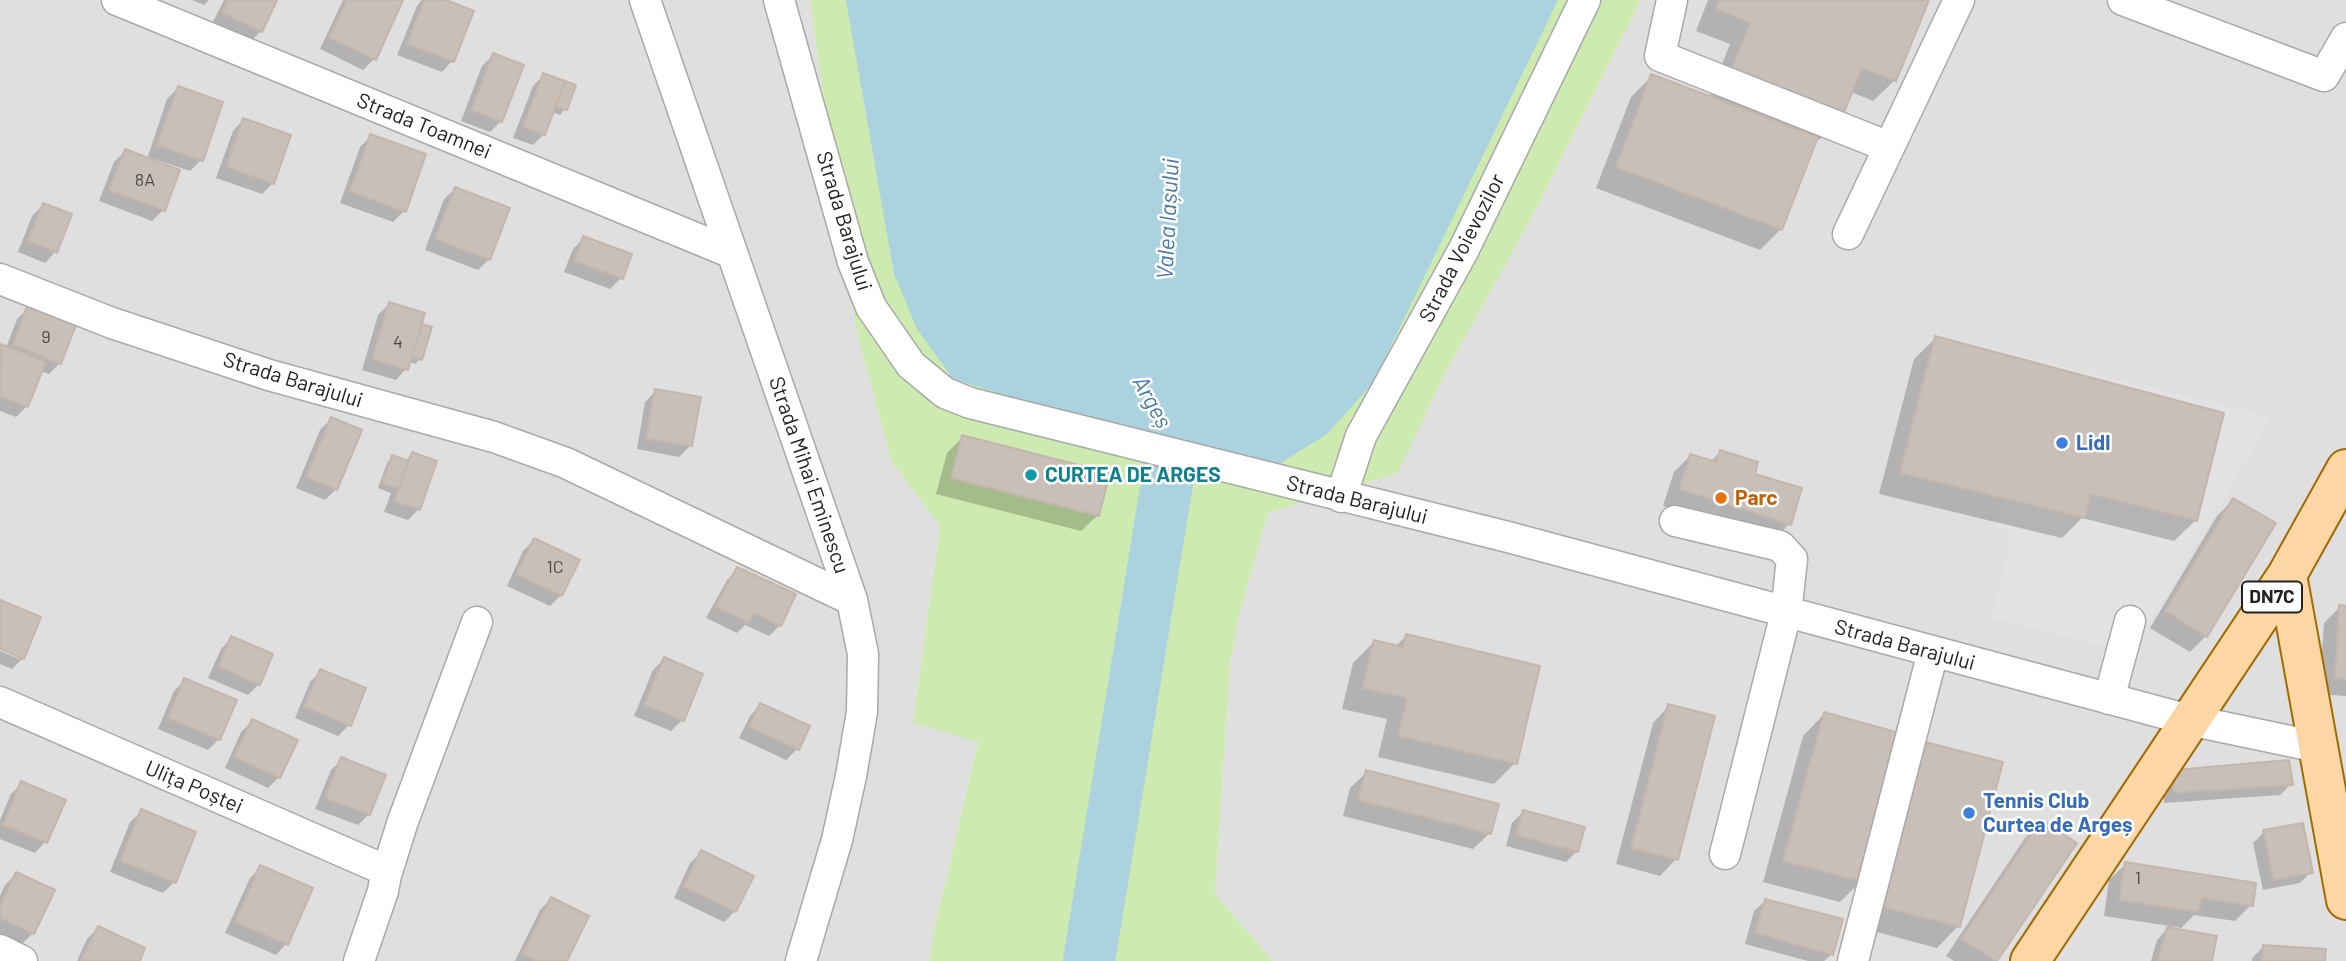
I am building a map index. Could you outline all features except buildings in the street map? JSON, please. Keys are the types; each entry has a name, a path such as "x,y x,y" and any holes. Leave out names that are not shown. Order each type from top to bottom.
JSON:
{"main road":[{"name":"DN7C","path":"2030,961 2287,575 2346,469"},
{"path":"2287,575 2346,900"}],"street":[{"name":"Strada Toamnei","path":"117,0 732,253"},
{"name":"Strada Mihai Eminescu","path":"645,0 852,600 863,654 862,712 851,776 837,840 801,961"},
{"name":"Strada Barajului","path":"779,0 853,262 871,307 911,365 945,393 970,403 1508,537 2189,720 2318,747"},
{"name":"Strada Voievozilor","path":"1341,497 1361,436 1464,248 1585,0"},
{"path":"1672,0 1660,56 1889,147"},
{"path":"1848,234 1959,0"},
{"path":"2123,0 2324,76 2346,38"},
{"name":"Strada Barajului","path":"0,279 113,323 256,370 494,437 566,463 852,600"},
{"path":"1675,522 1780,545 1792,559 1786,613 1725,854"},
{"path":"2109,699 2130,621"},
{"path":"359,961 403,821 478,622"},
{"path":"1853,961 1933,652"},
{"name":"Ulița Poștei","path":"0,702 349,853 378,867 386,875"},
{"path":"0,950 22,961"}],"shaded area":[{"path":"0,0 810,0 855,323 891,461 940,526 913,723 978,741 929,961 0,961"},
{"path":"1641,0 2346,0 2346,961 1273,961 1215,894 1230,665 1239,616 1268,513 1398,472 1446,372 1531,219"},
{"name":"Lidl","path":"1961,341 2272,417 2131,653 1991,618 2012,532 1993,527 2026,405 1950,385"}],"green space":[{"path":"810,0 1641,0 1531,219 1446,372 1398,473 1268,513 1239,616 1230,665 1215,894 1273,961 929,961 978,742 913,723 940,526 891,461 855,323"}],"water":[{"name":"Valea Iașului","path":"846,0 1558,0 1373,383 1327,434 1276,466 1018,399 953,379 917,329 894,274"}],"waterway":[{"name":"Argeș","path":"1089,961 1174,440 1153,403"}],"place":[{"name":"Lidl","path":"2062,443"},
{"name":"CURTEA DE ARGES","path":"1031,475"},
{"name":"Parc","path":"1721,498"},
{"name":"Tennis Club Curtea de Argeș","path":"1969,813"}]}
